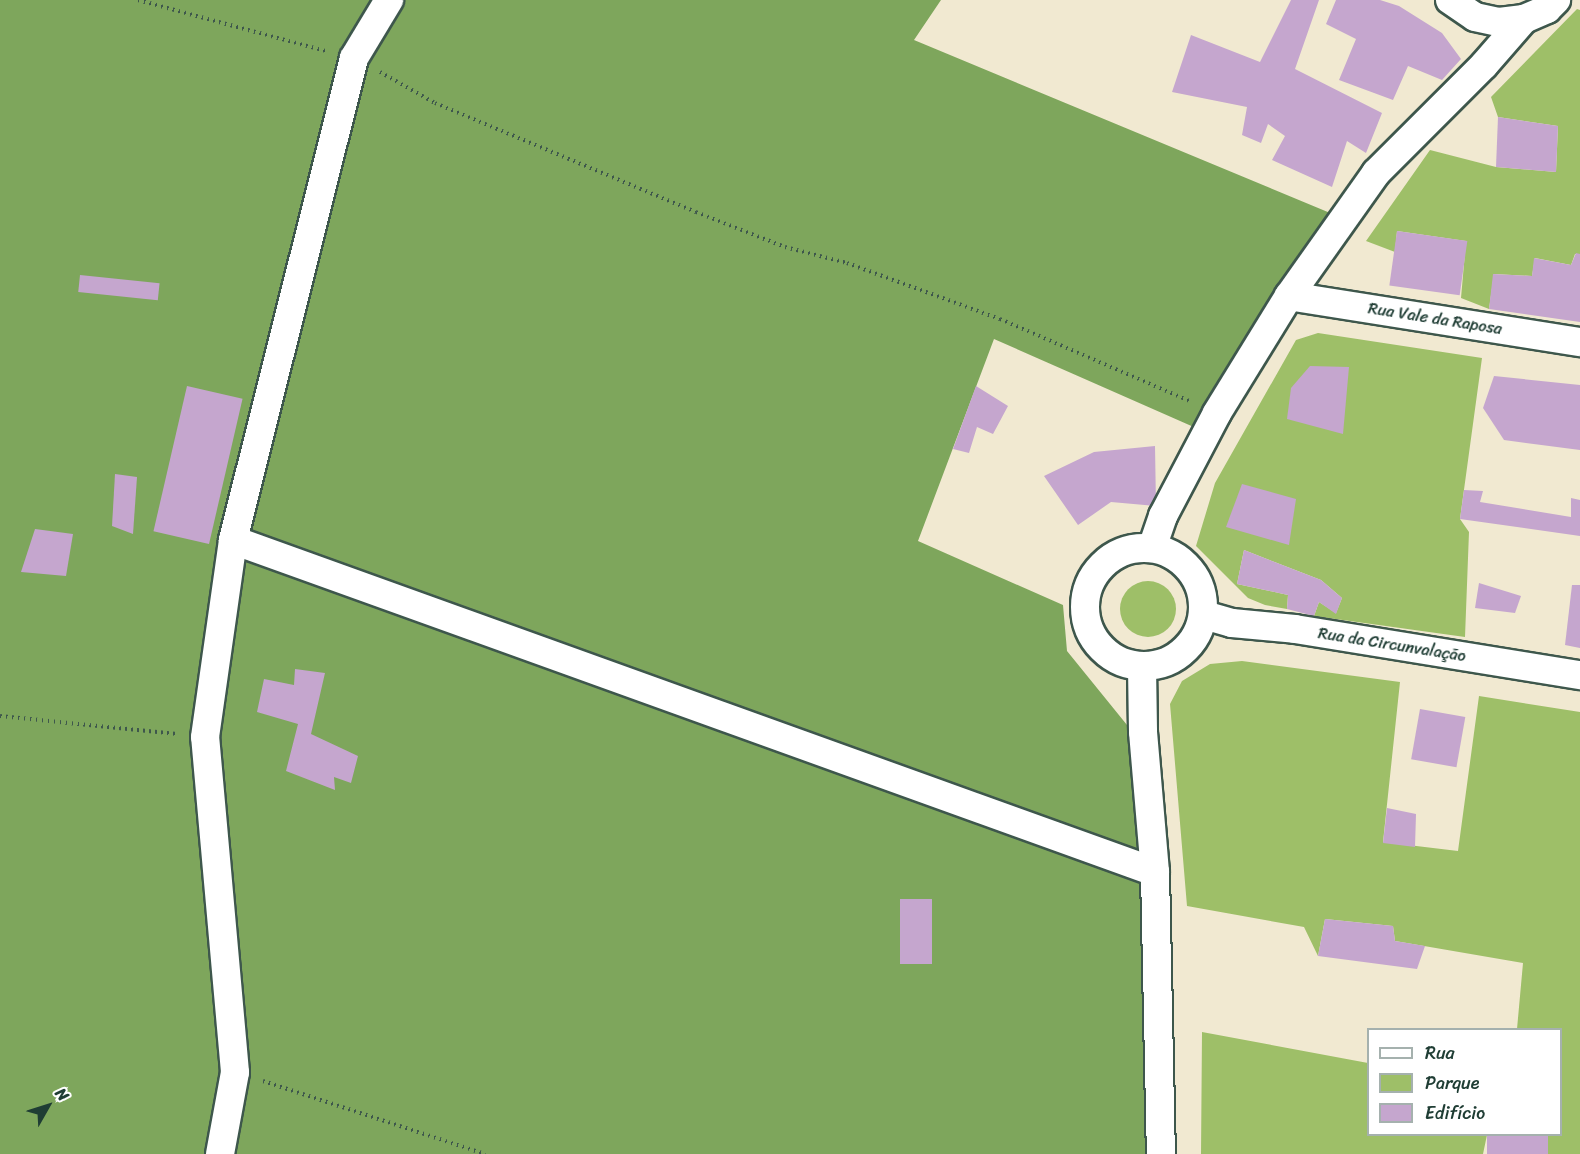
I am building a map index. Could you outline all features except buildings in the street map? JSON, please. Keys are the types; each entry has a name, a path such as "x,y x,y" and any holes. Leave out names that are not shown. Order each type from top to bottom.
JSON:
{"street":[{"path":"220,1154 235,1072 205,737 233,540 354,58 389,0"},
{"path":"1450,0 1476,17 1499,22 1524,19 1547,9 1556,0"},
{"path":"1476,17 1484,65"},
{"path":"1152,548 1162,516 1217,414 1289,296 1376,174 1484,65 1524,19"},
{"name":"Rua Vale da Raposa","path":"1289,296 1580,342"},
{"path":"233,540 1155,872"},
{"path":"1133,548 1152,548 1170,554 1191,572 1203,597 1204,615 1199,632 1183,653 1160,665 1142,667 1124,663 1107,654 1094,639 1086,622 1085,602 1089,583 1100,567 1115,555 1133,548"},
{"name":"Rua da Circunvalação","path":"1204,615 1233,622 1295,629 1580,675"},
{"path":"1142,667 1143,732 1155,872 1161,1154"}],"path":[{"path":"138,0 354,58 435,102 696,212 785,247 847,263 1000,319 1217,414"},
{"path":"0,716 205,737"},
{"path":"235,1072 485,1154"}],"green space":[{"path":"0,0 941,0 914,40 1335,215 1196,428 994,339 918,541 1063,605 1067,651 1127,725 1147,926 1151,1154 0,1154"},
{"path":"1577,9 1580,10 1580,254 1575,254 1571,265 1535,258 1532,276 1494,274 1489,309 1461,298 1466,241 1397,231 1395,252 1366,241 1430,150 1496,167 1556,172 1558,126 1498,117 1491,97"},
{"path":"1318,333 1482,358 1460,519 1469,532 1465,637 1314,616 1319,602 1336,613 1342,598 1321,580 1244,550 1237,584 1288,595 1287,609 1265,605 1248,598 1196,546 1215,483 1296,340"},
{"path":"1148,581 1159,583 1168,589 1174,598 1176,609 1174,620 1168,629 1159,635 1148,637 1137,635 1128,629 1122,620 1120,609 1122,598 1128,589 1137,583"},
{"path":"1242,661 1400,682 1383,842 1458,851 1479,696 1580,712 1580,1154 1545,1154 1548,1136 1562,1136 1562,1028 1517,1028 1523,963 1395,941 1393,926 1325,919 1318,956 1304,927 1187,906 1170,704 1182,681 1210,664"},
{"path":"1202,1032 1367,1063 1367,1136 1487,1136 1483,1154 1201,1154"}]}
